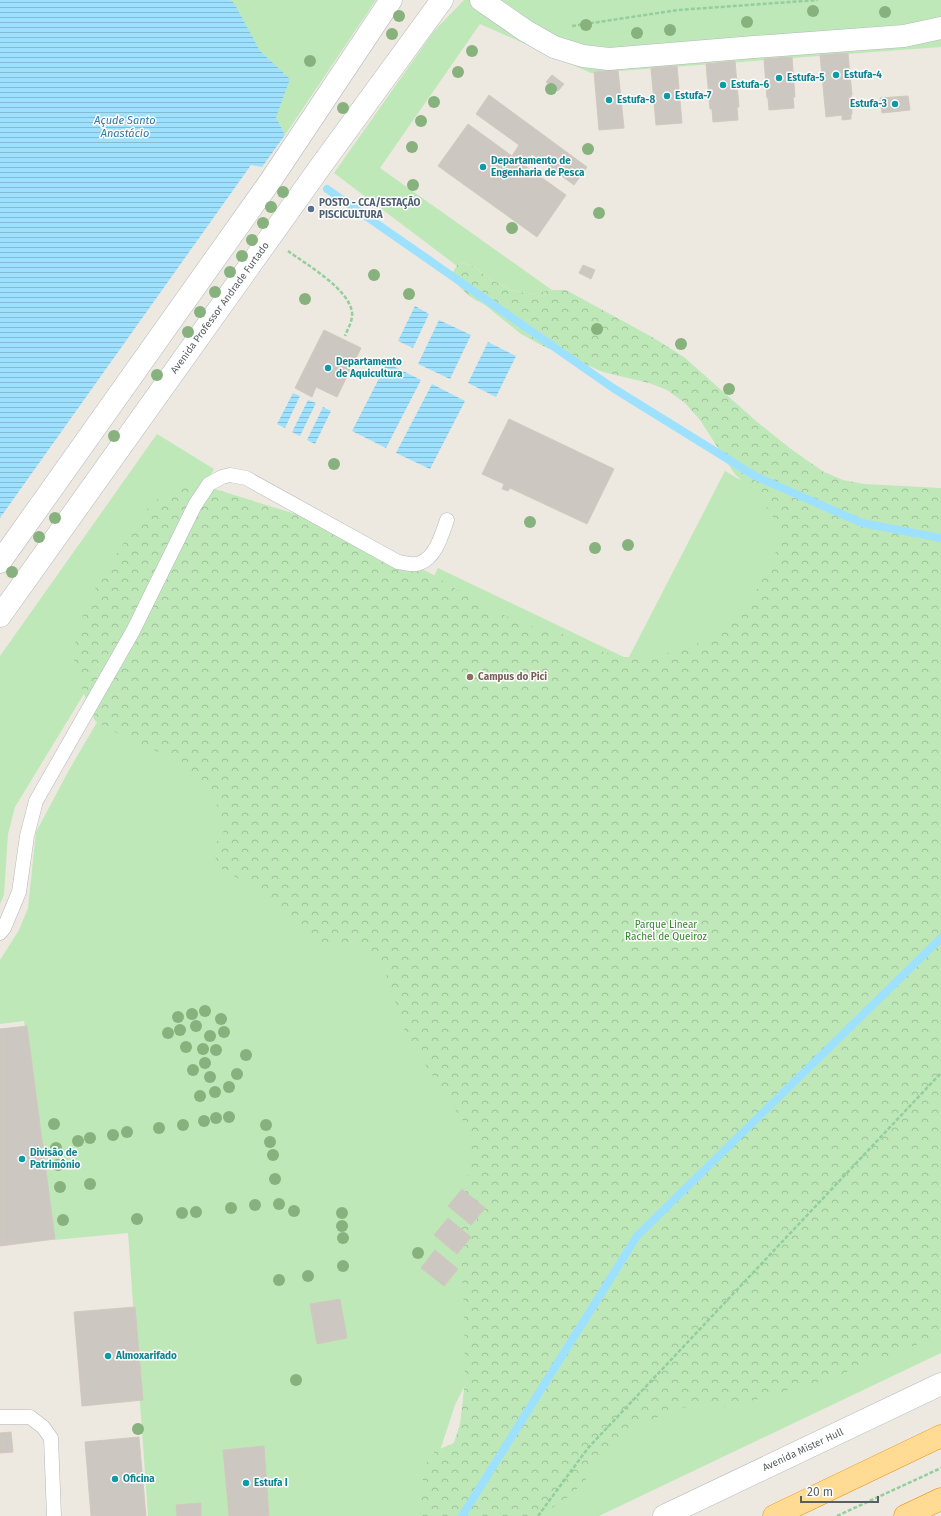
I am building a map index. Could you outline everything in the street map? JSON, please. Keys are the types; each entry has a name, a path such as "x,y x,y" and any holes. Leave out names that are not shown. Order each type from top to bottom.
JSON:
{"highway":[{"path":"774,1516 941,1436"},
{"path":"905,1516 941,1498"}],"street":[{"path":"0,562 298,142 391,0"},
{"name":"Avenida Professor Andrade Furtado","path":"0,616 301,196 323,163 442,0"},
{"path":"481,0 526,31 554,47 583,56 609,59 904,36 941,28"},
{"name":"Avenida Mister Hull","path":"664,1516 941,1384"}],"lane":[{"path":"0,933 4,928 19,892 27,836 36,802 133,631 195,505 210,484 222,477 230,476 246,478 398,562 408,564 420,563 429,556 438,542 447,520"},
{"path":"0,1417 30,1417 43,1427 51,1438 54,1516"}],"path":[{"path":"569,26 678,10 818,0"},
{"path":"310,266 341,293 349,303 352,313 351,323 345,336"},
{"path":"538,1516 588,1448 941,1073"},
{"path":"837,1516 941,1468"}],"green space":[{"path":"230,0 376,0 285,135 276,117"},
{"path":"464,0 941,0 941,47 591,73 480,24 380,168 552,290 531,294 511,290 490,279 475,267 460,262 457,266 334,173 434,31"},
{"name":"Parque Linear Rachel de Queiroz","path":"459,262 475,267 490,279 511,290 531,294 552,290 566,290 652,337 684,357 756,421 791,449 824,472 843,480 864,484 941,488 941,1335 827,1380 767,1397 724,1407 706,1404 681,1408 641,1424 624,1435 608,1450 584,1482 566,1499 539,1516 420,1516 424,1467 435,1451 454,1443 460,1424 465,1380 461,1234 472,1141 465,1124 414,1048 405,1031 385,971 369,952 345,943 324,943 305,933 289,913 272,898 218,867 213,848 225,829 217,805 205,783 171,758 95,721 88,706 74,663 76,634 90,597 146,510 158,499 179,485 205,486 315,520 389,552 432,574 486,608 537,628 560,633 604,652 623,657 651,657 699,643 719,632 749,604 772,562 780,540 777,523 765,505 734,473 700,420 685,403 667,390 649,383 603,372 541,345 521,334 485,305 469,296 450,277"},
{"path":"157,434 214,469 93,679 15,807 8,834 4,895 0,904 0,656"},
{"path":"725,471 757,490 828,520 516,1283 455,1405 430,1481 424,1516 148,1516 128,1233 54,1240 24,1021 0,1024 0,960 19,930 28,908 36,832 69,770 224,505 432,580 438,568 628,659"},
{"path":"941,1073 941,1353 599,1516 538,1516"}],"water":[{"name":"Açude Santo Anastácio","path":"0,0 230,0 234,3 260,51 290,79 276,117 285,135 262,167 251,165 0,518"},
{"path":"415,306 429,314 413,348 398,341"},
{"path":"439,320 471,335 450,379 418,364"},
{"path":"488,342 516,356 496,397 468,383"},
{"path":"387,363 421,380 386,448 352,431"},
{"path":"432,384 465,401 430,469 396,453"},
{"path":"293,393 300,396 285,428 277,424"},
{"path":"308,400 316,403 300,436 292,432"},
{"path":"323,407 331,411 315,444 307,440"}],"building":[{"name":"Estufa-4","path":"848,53 852,95 851,119 842,120 842,115 826,117 820,55"},
{"name":"Estufa-5","path":"792,57 795,97 793,97 794,108 769,110 764,59"},
{"name":"Estufa-6","path":"735,61 739,107 737,107 738,120 713,122 712,109 710,109 706,64"},
{"name":"Estufa-7","path":"677,66 682,123 656,125 651,68"},
{"name":"Estufa-8","path":"618,70 624,128 599,130 594,72"},
{"path":"552,75 564,84 558,91 546,82"},
{"name":"Departamento de Engenharia de Pesca","path":"489,95 587,167 574,185 532,154 524,165 566,195 537,237 438,166 468,124 512,156 519,145 476,114"},
{"name":"Estufa-3","path":"908,96 910,110 882,113 880,98"},
{"path":"583,265 595,270 591,279 579,273"},
{"name":"Departamento de Aquicultura","path":"324,330 361,348 337,397 316,387 312,397 295,388"},
{"path":"509,419 614,469 587,524 510,488 508,491 502,489 504,484 482,474"},
{"name":"Divisão de Patrimônio","path":"27,1026 55,1239 0,1246 0,1029"},
{"path":"462,1189 485,1208 471,1225 448,1206"},
{"path":"448,1218 471,1237 457,1254 434,1235"},
{"path":"435,1250 458,1269 444,1286 421,1268"},
{"path":"340,1299 347,1338 317,1344 310,1304"},
{"name":"Almoxarifado","path":"135,1307 143,1400 82,1406 74,1312"},
{"path":"11,1432 13,1452 0,1453 0,1433"},
{"name":"Oficina","path":"139,1437 146,1516 91,1516 85,1442"},
{"name":"Estufa I","path":"264,1446 269,1516 229,1516 223,1450"},
{"path":"201,1503 201,1516 177,1516 176,1505"}],"waterway":[{"path":"327,189 613,388 755,476 862,523 941,538"},
{"path":"462,1516 637,1236 941,938"}],"place":[{"name":"Estufa-4","path":"836,75"},
{"name":"Estufa-5","path":"779,78"},
{"name":"Estufa-6","path":"723,85"},
{"name":"Estufa-7","path":"667,96"},
{"name":"Estufa-8","path":"609,100"},
{"name":"Estufa-3","path":"895,104"},
{"name":"Departamento de Engenharia de Pesca","path":"483,167"},
{"name":"POSTO - CCA/ESTAÇÃO PISCICULTURA","path":"311,209"},
{"name":"Departamento de Aquicultura","path":"328,368"},
{"name":"Campus do Pici","path":"470,677"},
{"name":"Divisão de Patrimônio","path":"22,1159"},
{"name":"Almoxarifado","path":"108,1356"},
{"name":"Oficina","path":"115,1479"},
{"name":"Estufa I","path":"246,1483"}]}
